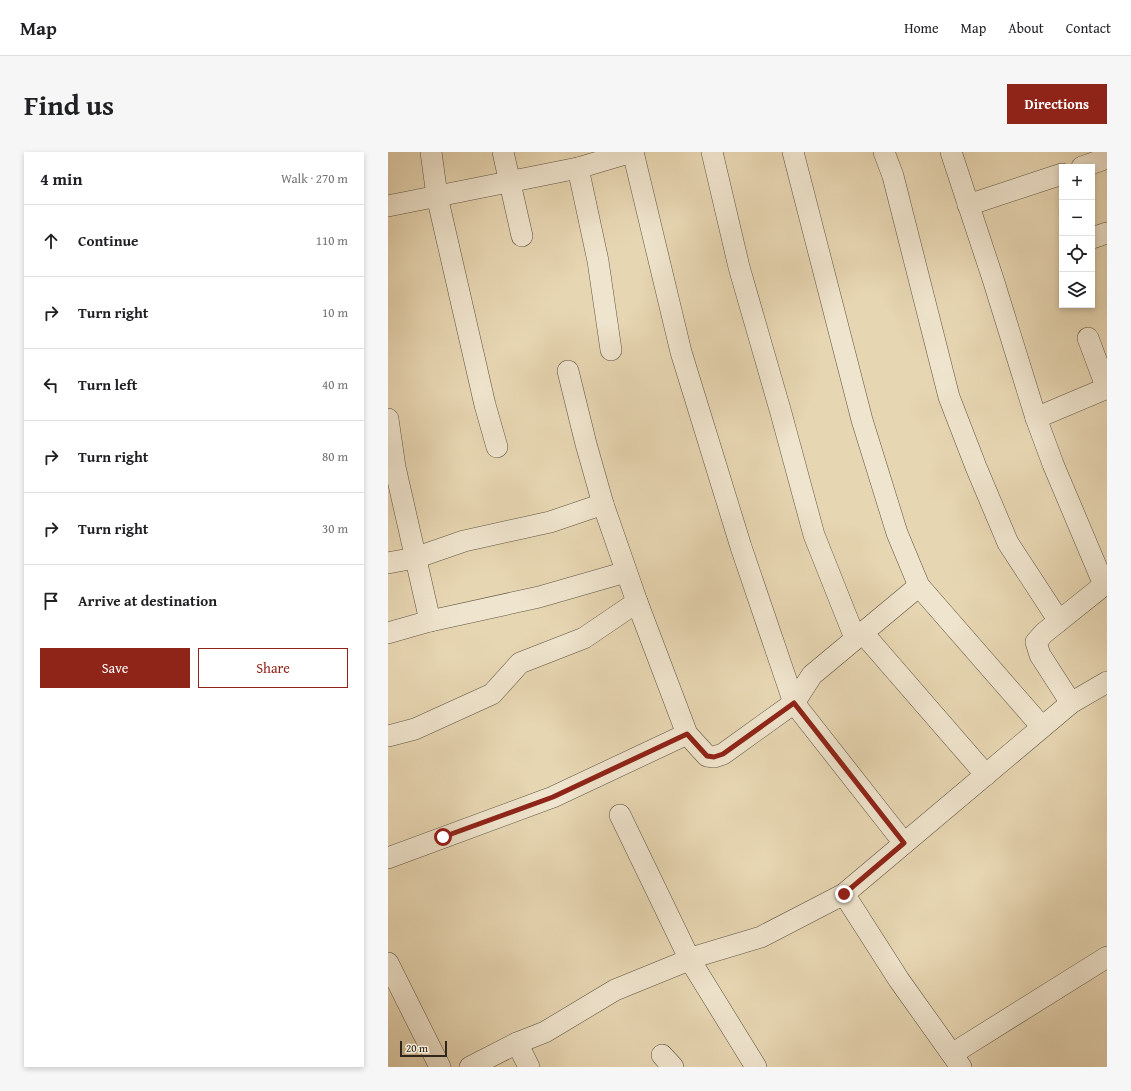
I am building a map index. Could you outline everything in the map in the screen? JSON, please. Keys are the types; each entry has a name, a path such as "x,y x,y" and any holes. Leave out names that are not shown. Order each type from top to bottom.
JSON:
{"street":[{"path":"431,152 437,196 485,405 497,447"},
{"path":"502,152 522,236"},
{"path":"388,206 578,168 633,152 681,352 741,547 794,703 904,843"},
{"path":"712,152 739,267 814,535 859,635 986,775"},
{"path":"793,152 816,247 862,420 896,533 919,586 1042,727"},
{"path":"884,152 893,176 952,404 976,467 1008,542 1059,621"},
{"path":"951,152 1036,418 1053,464 1104,586 1044,633 1036,642 1040,655 1071,703"},
{"path":"1090,164 1107,158"},
{"path":"578,168 598,261 611,350"},
{"path":"968,205 1059,175"},
{"path":"1095,237 1107,234"},
{"path":"1036,418 1107,389 1088,338"},
{"path":"568,371 603,504 626,572 687,734 707,756 714,757 723,754 794,703 812,675 919,586"},
{"path":"389,429 395,467 394,491 415,558 430,621"},
{"path":"388,563 415,558 464,541 550,522 603,504"},
{"path":"388,634 430,621 538,598 626,572"},
{"path":"388,736 415,728 492,694 520,663 584,638 637,602"},
{"path":"470,1067 517,1043 545,1032 615,990 701,955 761,937 844,894 1071,703 1107,682"},
{"path":"388,858 553,797 687,734"},
{"path":"620,815 690,960 756,1067"},
{"path":"844,894 899,980 957,1061 1107,957"},
{"path":"388,963 440,1067"},
{"path":"517,1043 529,1067"}],"route":[{"path":"443,837 553,797 687,734 707,756 714,757 723,754 794,703 904,843 844,894"}]}
